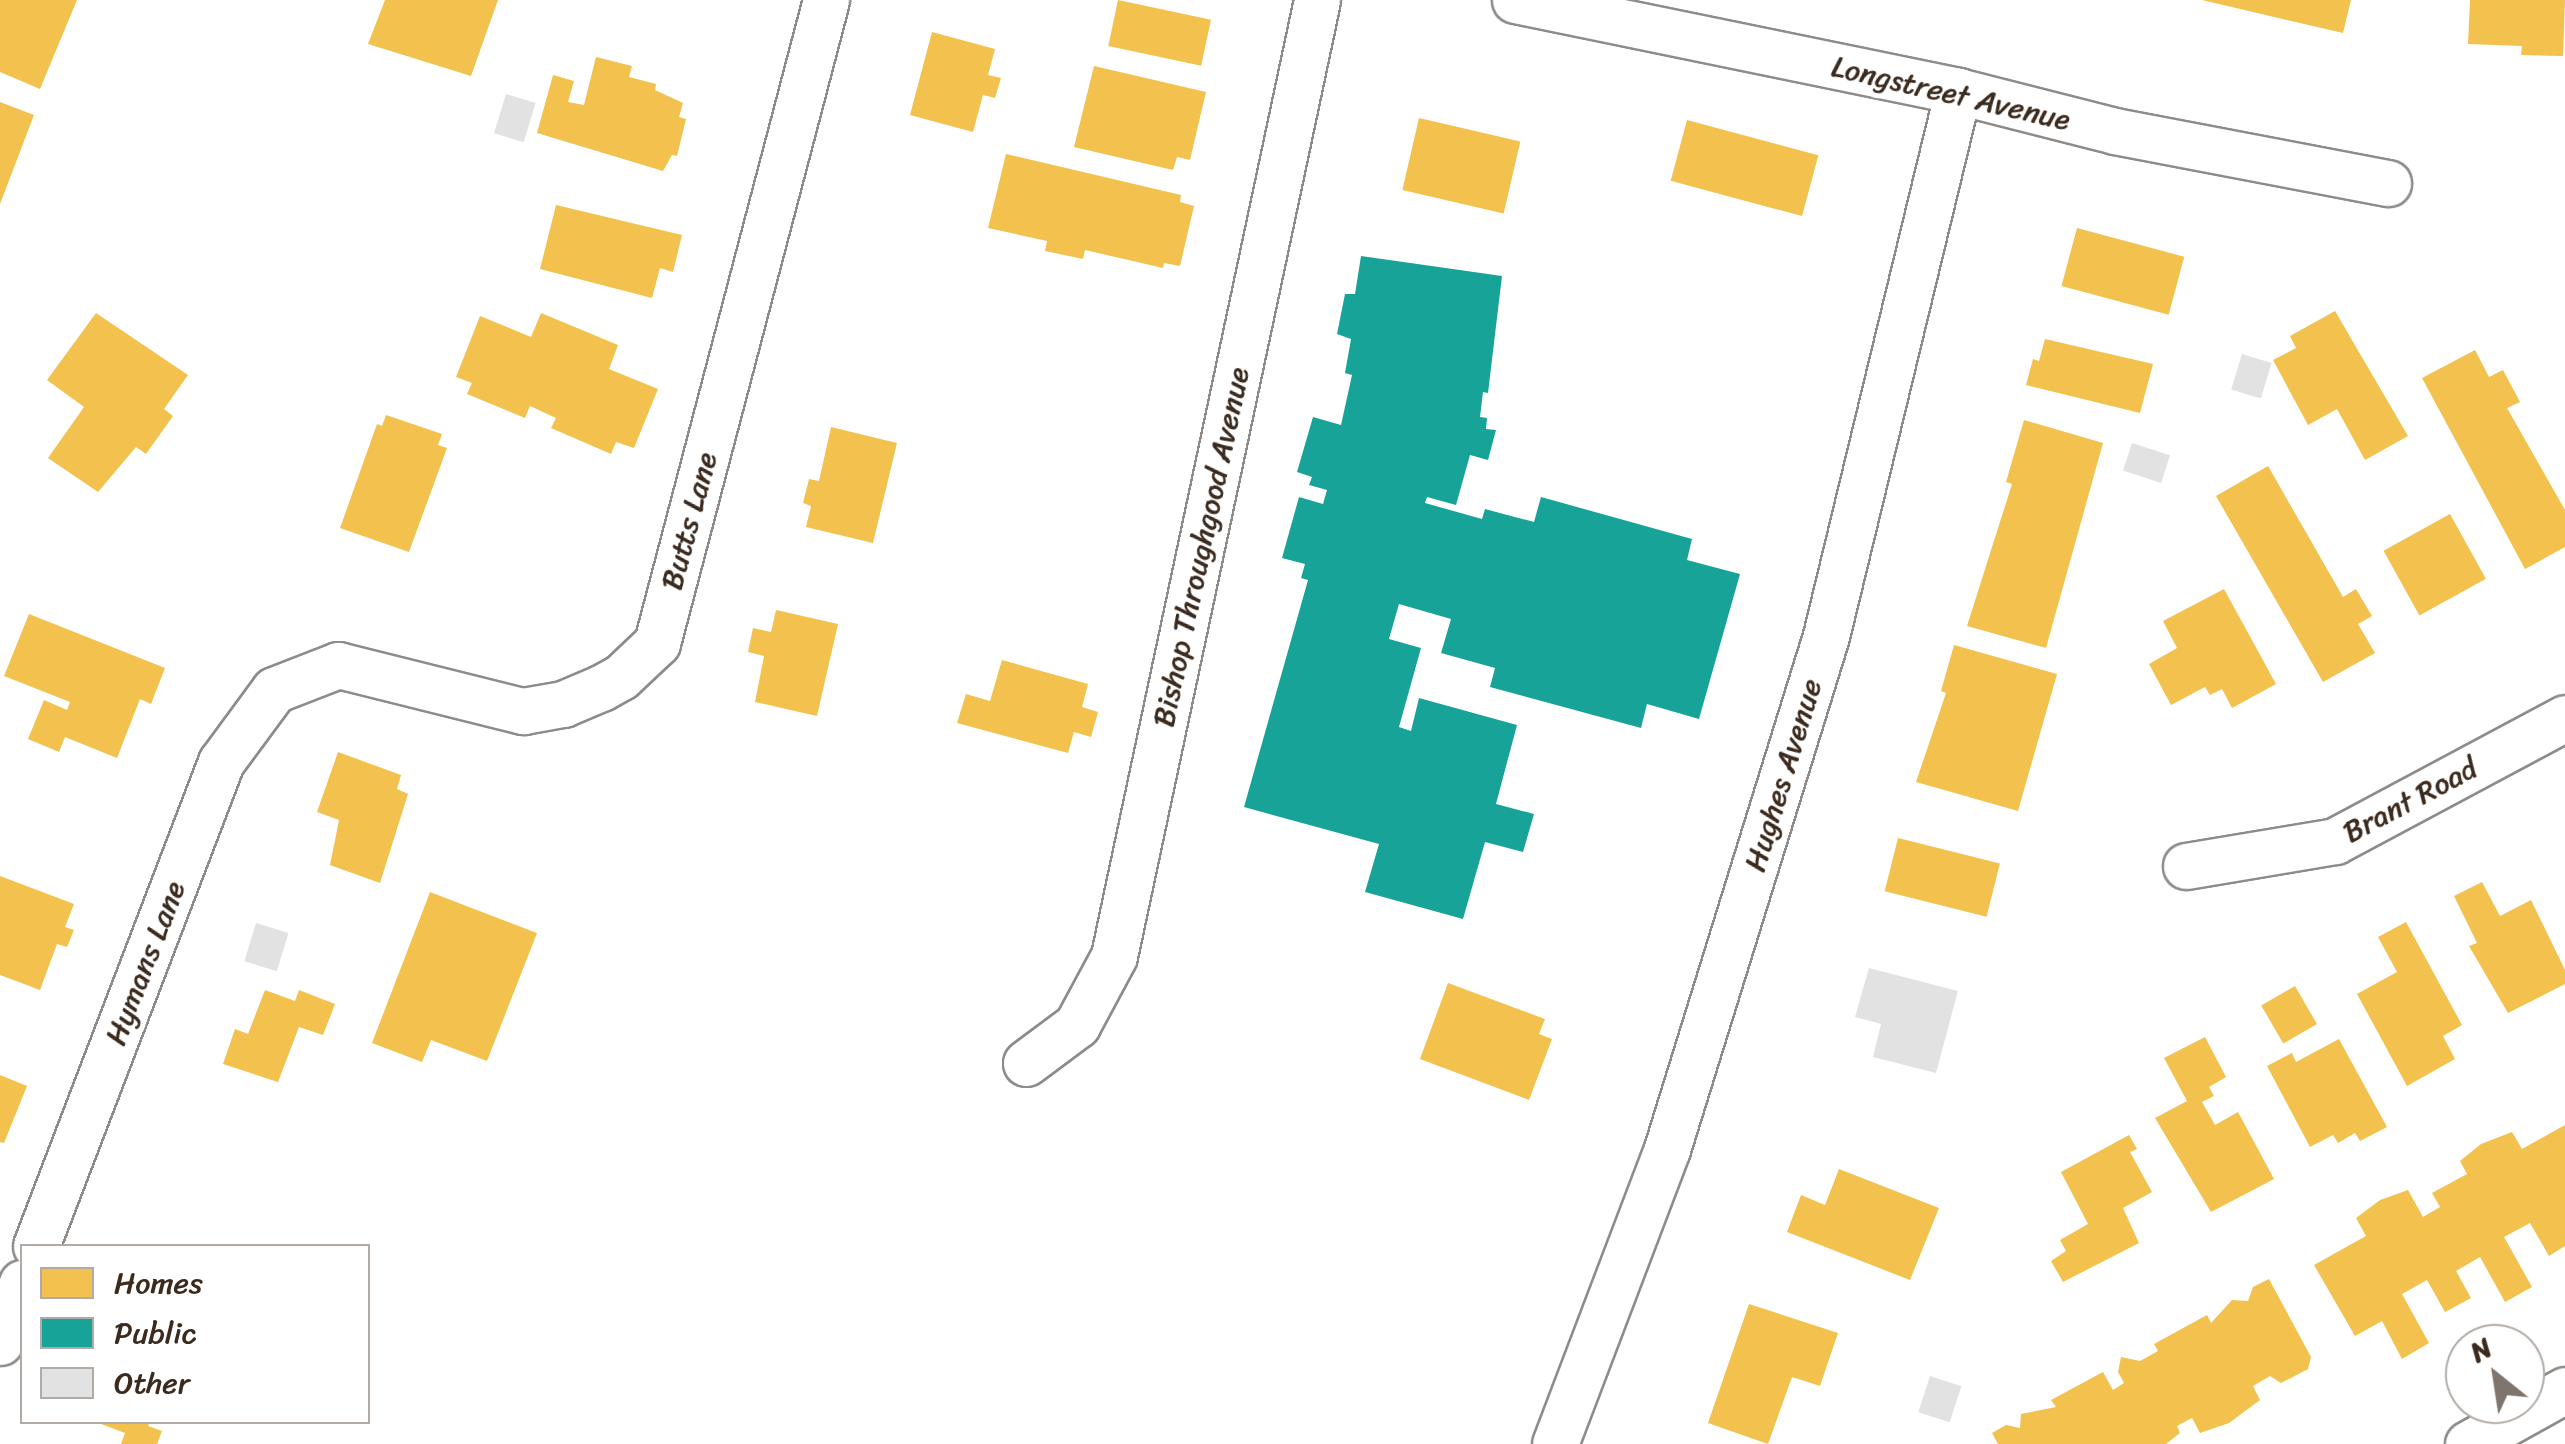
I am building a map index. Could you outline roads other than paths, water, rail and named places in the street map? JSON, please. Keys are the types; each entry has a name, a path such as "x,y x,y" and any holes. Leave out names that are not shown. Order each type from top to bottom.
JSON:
{"street":[{"name":"Butts Lane","path":"274,690 338,666 522,711 564,704 601,688 621,677 657,644 826,0"},
{"name":"Bishop Throughgood Avenue","path":"1026,1063 1076,1025 1114,956 1318,0"},
{"name":"Longstreet Avenue","path":"1514,0 1958,91 2115,131 2388,182"},
{"name":"Hughes Avenue","path":"1555,1444 1666,1149 1826,636 1958,91"},
{"name":"Hymans Lane","path":"37,1244 221,762 274,690"},
{"name":"Brant Road","path":"2186,866 2335,841 2565,718"},
{"path":"0,1342 20,1288"},
{"path":"2468,1444 2565,1390"}]}
